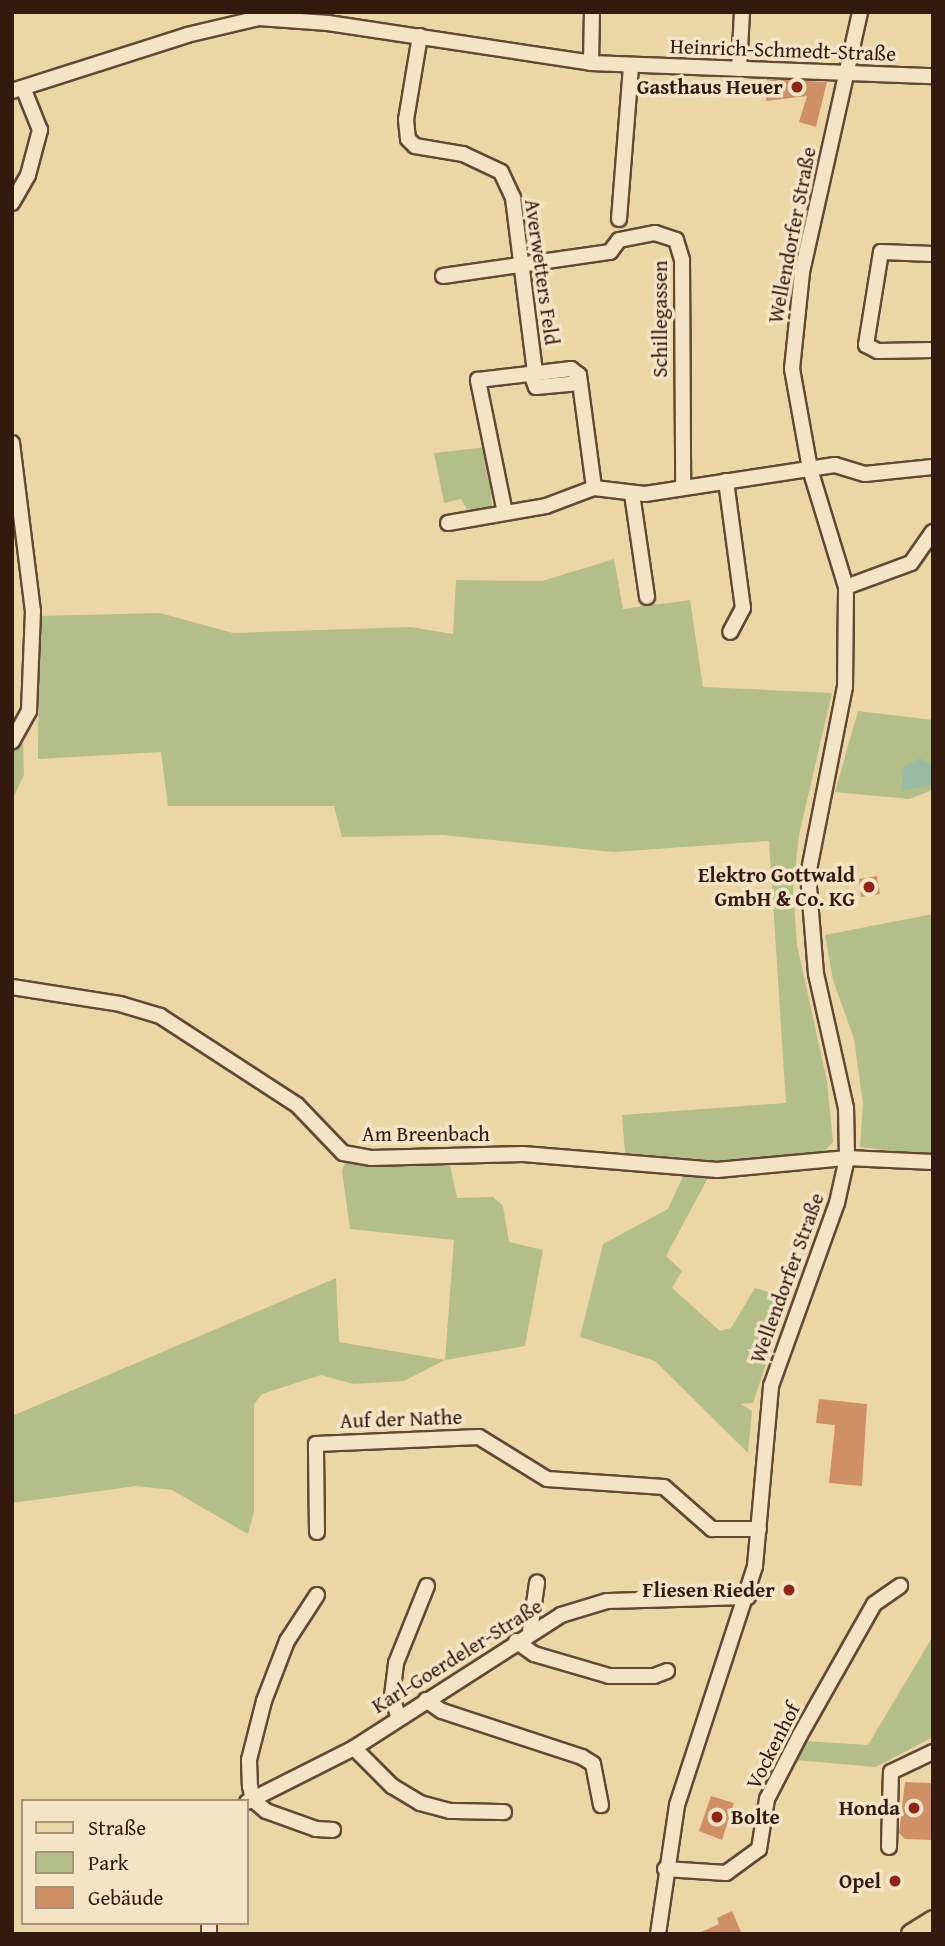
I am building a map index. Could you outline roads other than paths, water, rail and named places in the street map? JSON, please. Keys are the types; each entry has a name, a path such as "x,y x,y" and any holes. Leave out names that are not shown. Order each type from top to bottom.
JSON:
{"main road":[{"path":"911,1934 933,1920"}],"street":[{"path":"591,63 593,12"},
{"path":"739,69 742,12"},
{"name":"Wellendorfer Straße","path":"657,1934 677,1805 748,1597 760,1529 771,1386 837,1203 847,1158 846,1108 808,916 813,834 847,676 846,587 810,469 796,407 793,328 860,12"},
{"name":"Heinrich-Schmedt-Straße","path":"18,91 187,35 259,18 420,36 591,63 933,76"},
{"name":"Averwetters Feld","path":"420,36 406,121 408,139 415,146 485,161 501,172 513,198 533,373 571,369 580,383 594,488"},
{"path":"619,219 631,65"},
{"path":"12,203 28,175 40,130 18,91"},
{"name":"Schillegassen","path":"443,276 610,252 619,240 656,233 670,236 680,249 683,488"},
{"path":"933,254 881,252 866,345 878,351 933,350"},
{"path":"505,513 478,380 533,373"},
{"path":"12,443 33,611 29,711 12,742"},
{"path":"448,523 505,513 594,488 632,494 835,465 888,474 933,467"},
{"path":"726,481 743,608 730,632"},
{"path":"632,494 647,597"},
{"path":"846,587 911,563 933,532"},
{"name":"Am Breenbach","path":"12,987 120,1004 160,1016 297,1105 343,1153 371,1158 574,1156 717,1170 847,1158 933,1162"},
{"name":"Auf der Nathe","path":"317,1532 316,1444 479,1437 547,1479 664,1487 712,1529 760,1529"},
{"path":"530,1631 537,1583"},
{"path":"398,1716 392,1696 396,1663 428,1586"},
{"name":"Vockenhof","path":"665,1869 726,1873 759,1849 767,1800 800,1735 874,1604 900,1586"},
{"path":"317,1595 287,1641 264,1701 249,1760 250,1801 292,1823 333,1830"},
{"name":"Karl-Goerdeler-Straße","path":"250,1801 354,1748 398,1716 530,1631 607,1601 748,1597"},
{"path":"516,1642 534,1654 609,1676 654,1676 667,1671"},
{"path":"426,1700 442,1711 582,1757 593,1765 601,1805"},
{"path":"354,1748 391,1786 420,1803 450,1811 504,1812"},
{"path":"889,1847 891,1772 933,1752"}],"place":[{"name":"Gasthaus Heuer","path":"797,87"},
{"name":"Elektro Gottwald GmbH & Co. KG","path":"869,887"},
{"name":"Fliesen Rieder","path":"789,1590"},
{"name":"Honda","path":"914,1808"},
{"name":"Bolte","path":"717,1817"},
{"name":"Opel","path":"895,1881"}]}
